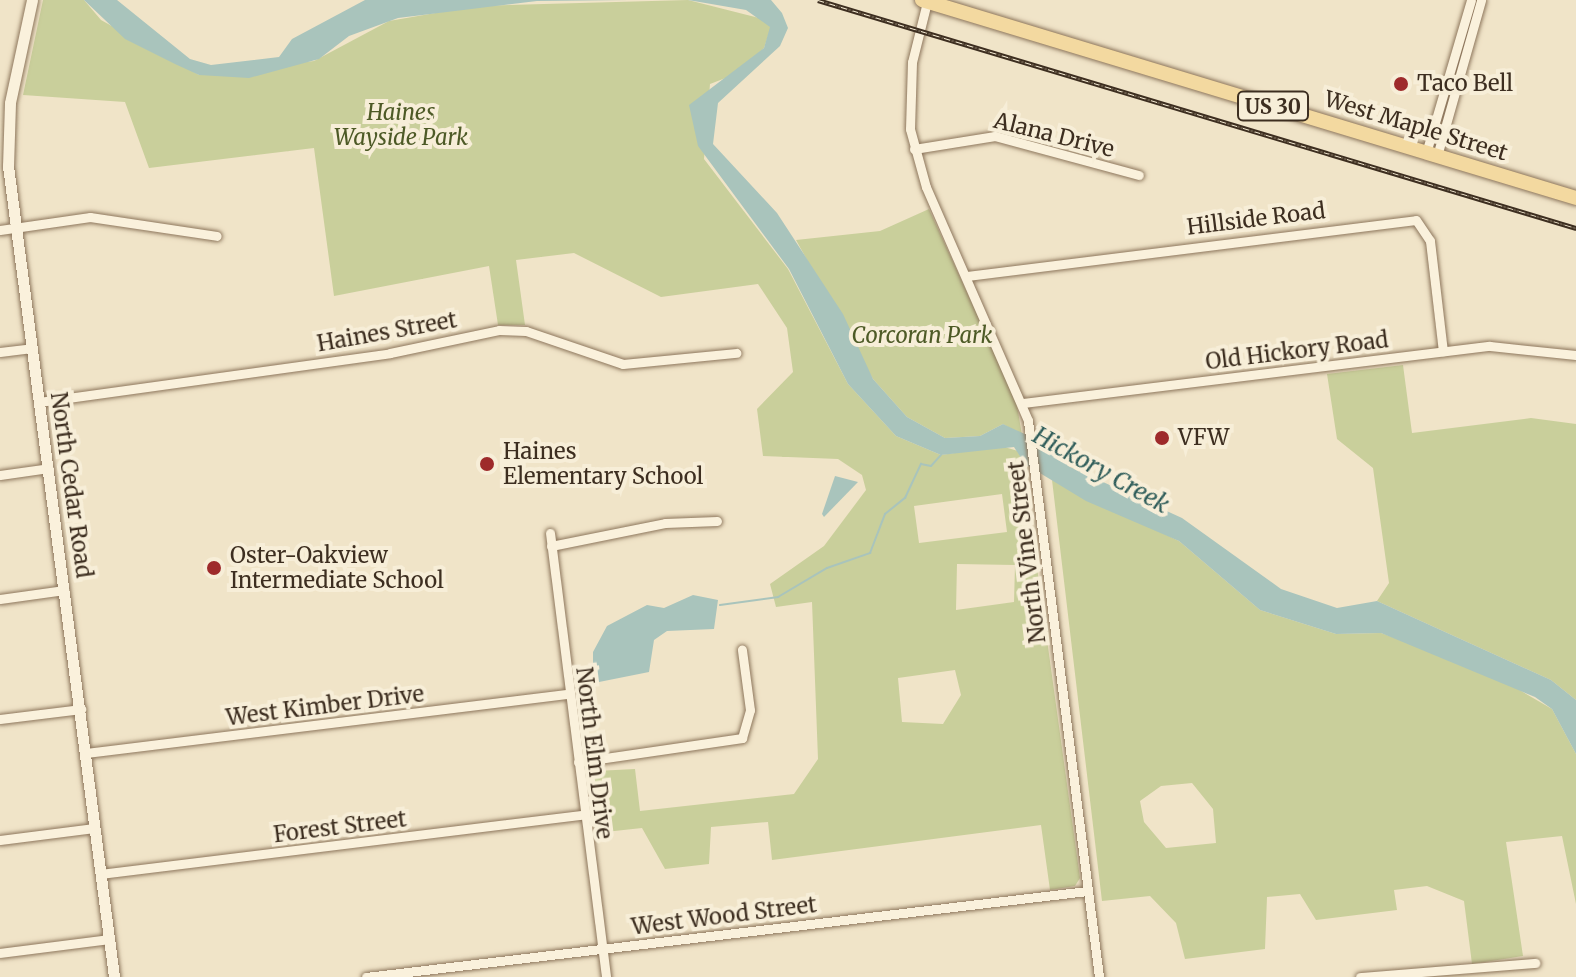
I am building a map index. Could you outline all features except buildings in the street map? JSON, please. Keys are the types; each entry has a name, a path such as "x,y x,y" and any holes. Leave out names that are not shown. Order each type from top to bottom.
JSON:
{"main road":[{"name":"West Maple Street","path":"924,1 1576,198"}],"street":[{"name":"North Cedar Road","path":"32,0 5,103 17,228 114,977"},
{"path":"1431,154 1471,0"},
{"path":"1431,154 1481,0"},
{"name":"North Vine Street","path":"924,1 909,78 914,149 1028,421 1039,486 1099,977"},
{"name":"Alana Drive","path":"914,149 995,136 1139,175"},
{"path":"0,230 113,218 159,232 217,236"},
{"name":"Hillside Road","path":"967,276 1416,220 1430,241 1443,351"},
{"name":"Haines Street","path":"39,402 390,353 499,330 526,331 614,363 736,353"},
{"name":"Old Hickory Road","path":"1023,403 1443,351 1516,345 1576,355"},
{"path":"0,352 32,348"},
{"path":"0,475 49,468"},
{"path":"551,546 665,523 717,521"},
{"name":"North Elm Drive","path":"550,533 583,815 606,977"},
{"path":"0,599 64,590"},
{"path":"578,762 742,738 750,710 742,650"},
{"name":"West Kimber Drive","path":"86,753 568,694"},
{"path":"0,719 81,709"},
{"name":"Forest Street","path":"100,874 583,815"},
{"path":"0,840 94,828"},
{"name":"West Wood Street","path":"366,977 1087,891"},
{"path":"0,953 109,939"},
{"path":"1360,977 1535,963"}],"green space":[{"name":"Haines Wayside Park","path":"43,0 84,0 101,20 199,75 314,61 389,21 476,6 688,0 763,19 771,27 764,48 736,74 710,84 704,159 788,269 848,384 896,436 941,455 1001,446 1021,452 1080,878 1075,886 1050,890 1041,825 772,860 768,822 711,827 709,864 665,869 642,828 596,833 590,776 596,771 635,769 640,811 794,794 818,759 812,602 776,607 770,584 824,546 866,490 862,475 838,459 763,456 757,409 793,372 787,328 758,284 661,297 574,253 516,260 525,325 498,325 489,266 334,296 314,148 149,168 125,102 23,95","holes":["1002,494 1007,532 919,543 914,506","957,564 1015,565 1014,602 956,610","955,670 961,695 943,724 902,722 898,678"]},
{"name":"Corcoran Park","path":"929,209 1016,400 1022,435 1003,424 980,436 945,438 907,417 873,379 796,240 880,231"},
{"path":"1403,365 1412,433 1531,418 1576,424 1576,700 1551,680 1377,601 1389,583 1373,468 1337,439 1327,374"},
{"path":"1052,480 1179,541 1260,610 1336,634 1381,633 1487,671 1552,709 1576,754 1576,904 1562,836 1506,842 1523,956 1472,964 1464,901 1427,886 1394,890 1397,910 1316,920 1300,894 1267,897 1265,949 1185,959 1176,923 1150,896 1102,901","holes":["1192,783 1213,809 1216,843 1166,848 1144,822 1140,801 1161,786"]}],"water":[{"path":"84,0 117,0 190,59 211,65 279,57 292,39 365,0 629,0 537,1 398,18 349,36 319,59 249,78 199,75 175,64 125,39"},
{"path":"688,0 771,0 782,13 788,28 780,46 718,103 713,144 777,213 843,314 873,379 907,417 945,438 980,436 1003,424 1051,446 1068,466 1182,518 1281,589 1337,608 1377,601 1551,680 1576,700 1576,754 1552,709 1535,697 1381,633 1336,634 1260,610 1179,541 1086,501 1025,464 1014,447 941,455 896,436 848,384 789,269 698,146 689,105 764,48 770,27 746,10"},
{"path":"835,476 858,482 824,517 822,514"},
{"path":"693,595 718,600 714,629 667,631 654,640 649,672 594,683 581,698 579,678 593,673 593,652 607,626 647,605 664,608"}],"waterway":[{"path":"720,605 778,597 827,568 870,553 885,514 905,498 921,464 931,466 941,455"}],"railway":[{"path":"818,0 1576,228"}],"place":[{"name":"Taco Bell","path":"1401,84"},
{"name":"VFW","path":"1162,438"},
{"name":"Haines Elementary School","path":"487,464"},
{"name":"Oster-Oakview Intermediate School","path":"214,568"}],"water label":[{"name":"Hickory Creek","path":"1101,470"}]}
